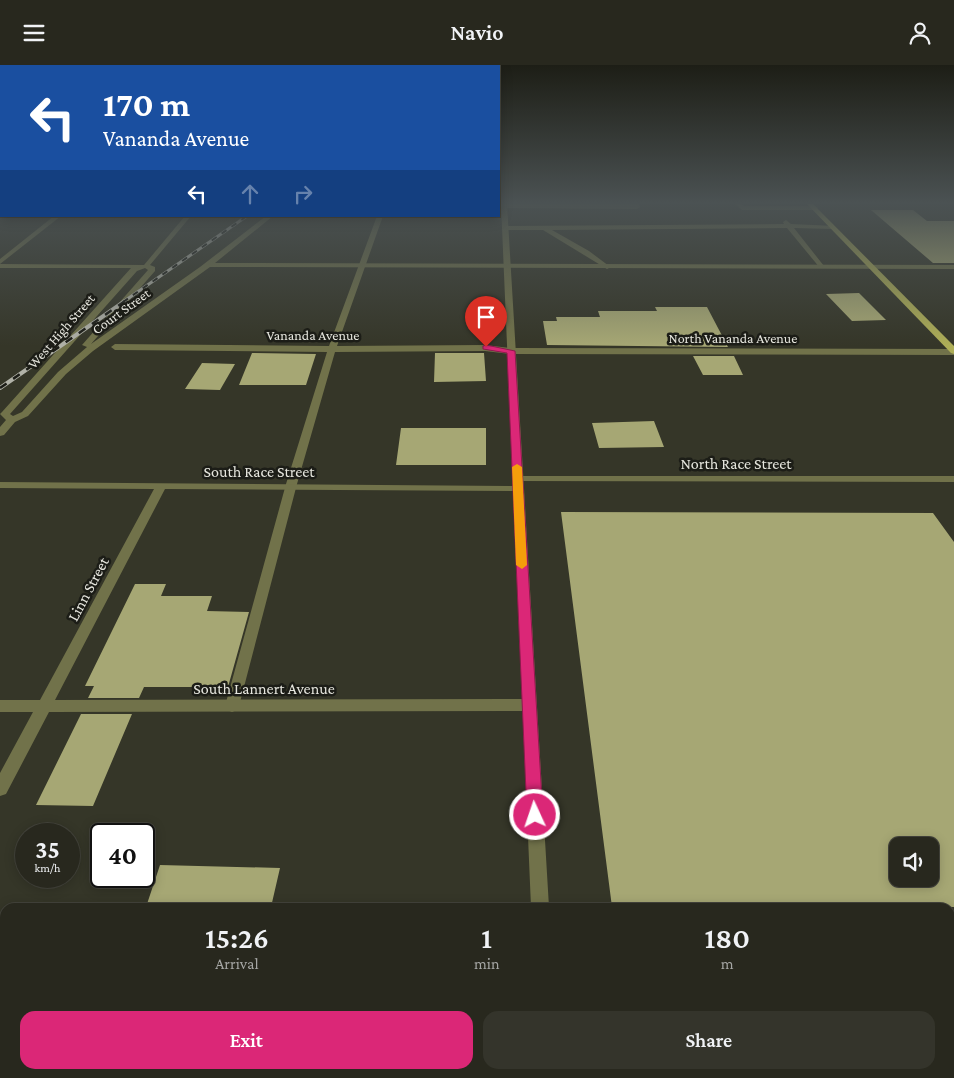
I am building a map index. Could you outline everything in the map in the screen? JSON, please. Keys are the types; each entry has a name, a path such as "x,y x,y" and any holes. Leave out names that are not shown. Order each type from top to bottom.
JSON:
{"main road":[{"path":"857,251 954,351"}],"street":[{"path":"0,264 15,251"},
{"name":"West High Street","path":"12,420 5,414 134,269 146,265 158,251"},
{"name":"Court Street","path":"61,375 90,349 225,251"},
{"path":"232,706 289,487 332,349 369,251"},
{"path":"506,251 540,903"},
{"path":"586,251 607,267"},
{"path":"809,251 822,267"},
{"path":"0,264 146,265"},
{"name":"West High Street","path":"0,433 12,420 25,414 61,375 152,269 146,265"},
{"path":"207,265 954,267"},
{"name":"Vananda Avenue","path":"115,347 332,349 486,347 511,351"},
{"name":"North Vananda Avenue","path":"511,351 954,351"},
{"name":"North Race Street","path":"517,484 954,479"},
{"name":"South Race Street","path":"0,485 289,487 517,484"},
{"name":"Linn Street","path":"0,789 161,487"},
{"name":"South Lannert Avenue","path":"0,706 529,705"}],"building":[{"path":"919,251 954,251 954,263 933,263"},
{"path":"859,293 886,320 852,321 826,294"},
{"path":"655,307 707,307 728,347 547,345 543,321 557,321 556,317 600,317 598,311 657,311"},
{"path":"252,353 316,354 306,385 239,385"},
{"path":"435,353 484,353 486,381 434,382"},
{"path":"693,356 734,356 743,375 703,375"},
{"path":"202,363 235,364 220,390 185,389"},
{"path":"654,421 664,447 599,448 592,423"},
{"path":"401,428 486,428 486,465 396,465"},
{"path":"561,512 933,513 954,542 954,903 611,903"},
{"path":"135,584 166,584 161,596 212,596 207,611 249,612 228,687 144,687 139,698 88,698 94,686 85,686"},
{"path":"81,714 132,714 93,806 36,805"},
{"path":"160,865 280,868 272,903 147,903 152,888 155,888 155,880"}],"railway":[{"path":"123,302 196,251"},
{"path":"0,388 125,301"}],"slow traffic":[{"path":"517,467 522,565"}],"route":[{"path":"486,347 511,351 535,815"}]}
